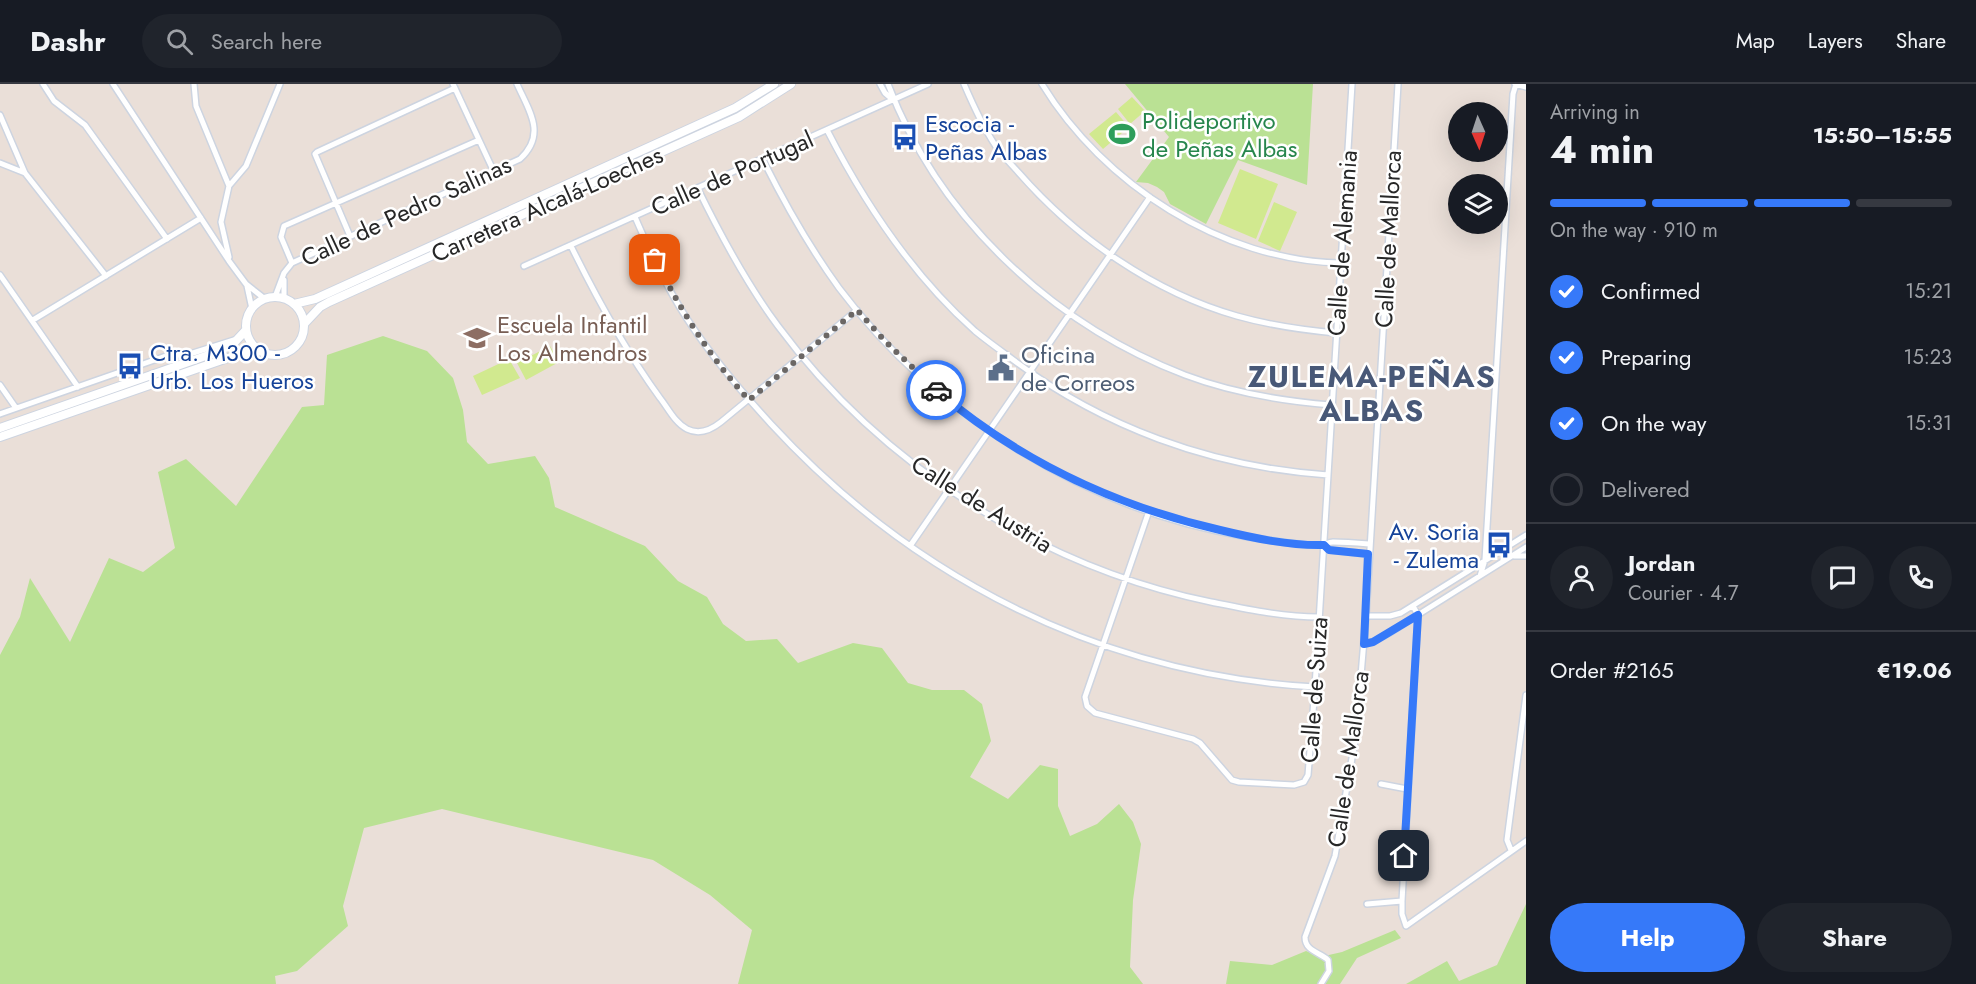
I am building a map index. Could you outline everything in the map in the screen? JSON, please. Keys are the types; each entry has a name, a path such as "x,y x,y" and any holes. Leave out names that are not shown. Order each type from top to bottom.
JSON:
{"main road":[{"name":"Carretera Alcalá-Loeches","path":"294,304 315,299 735,108 774,84"},
{"name":"Carretera Alcalá-Loeches","path":"304,324 320,307 739,117 791,84"},
{"path":"0,437 240,354 261,351 276,355 291,351 301,339 304,324 299,310 284,298 265,299 248,314 246,330 251,343 261,351"},
{"path":"0,428 217,352 238,339 246,330"}],"street":[{"path":"43,84 54,101 85,125 167,239"},
{"path":"113,84 246,284 265,299"},
{"path":"194,84 196,106 229,186"},
{"path":"230,261 221,222 229,186 246,166 280,84"},
{"name":"Calle de Pedro Salinas","path":"275,297 284,273 292,263 494,172 520,159 528,152 534,142 534,122 517,84"},
{"path":"880,84 893,100"},
{"path":"888,84 893,100 922,156 961,212 1007,261 1090,328 1132,351 1185,375 1230,388 1286,400 1331,405"},
{"path":"893,100 928,84"},
{"path":"964,84 978,116 997,147 1035,191 1071,226 1110,254 1178,293 1237,316 1284,326 1336,333"},
{"path":"1042,84 1081,138 1118,174 1202,229 1269,253 1314,262 1341,263"},
{"name":"Calle de Alemania","path":"1324,545 1352,84"},
{"name":"Calle de Mallorca","path":"1321,984 1329,971 1328,960 1309,949 1305,937 1335,856 1356,735 1366,616 1398,84"},
{"path":"1480,576 1485,560 1512,94 1515,84 1526,87"},
{"path":"350,236 315,154 454,86 494,172"},
{"name":"Calle de Portugal","path":"524,266 893,100"},
{"path":"0,116 26,173 106,276"},
{"path":"827,130 880,223 925,279 975,331 1030,372 1086,407 1149,436 1215,458 1277,471 1328,475"},
{"path":"292,263 281,237 284,226 479,140"},
{"path":"763,160 798,225 857,310 920,375 952,403 1034,459 1095,490 1179,521 1246,536 1324,545 1329,542 1369,544"},
{"path":"0,163 26,173"},
{"name":"Calle de Austria","path":"698,189 739,268 801,355 887,442 949,489 1057,552 1125,578 1179,595 1254,610 1318,617"},
{"path":"910,546 1150,197"},
{"path":"635,217 679,306 708,348 749,400 794,449 847,498 910,546 1005,605 1041,622 1102,644 1138,656 1233,679 1315,687"},
{"path":"33,320 201,218"},
{"path":"571,246 606,315 630,355 682,426 695,432 709,430 749,400 857,310"},
{"name":"Calle de Pedro Salinas","path":"284,273 284,298"},
{"path":"0,275 78,387"},
{"path":"246,284 252,309"},
{"path":"0,414 163,357 193,353 238,339"},
{"path":"0,385 16,408"},
{"name":"Calle de Suiza","path":"1149,511 1102,644 1085,702 1089,710 1095,713 1193,739 1200,743 1232,780 1239,782 1294,785 1304,782 1308,775 1324,545"},
{"path":"1366,616 1395,615 1413,606 1526,535"},
{"path":"1324,545 1329,550 1368,554"},
{"path":"1364,644 1373,642 1526,547"},
{"path":"1512,556 1526,556"},
{"path":"1485,560 1497,565"},
{"path":"1413,606 1418,615 1402,901 1402,914 1406,926 1510,850 1526,841"},
{"path":"1510,850 1507,840 1526,695"},
{"path":"1381,784 1407,789"},
{"path":"1367,904 1402,901"}],"green space":[{"path":"1125,84 1313,84 1307,185 1238,160 1206,224 1170,204 1164,192 1157,187 1148,183 1136,182 1169,137"},
{"path":"1132,97 1145,111 1130,124 1118,109"},
{"path":"1116,112 1129,127 1103,149 1089,134"},
{"path":"1240,169 1278,184 1256,239 1218,223"},
{"path":"1274,202 1297,212 1280,251 1258,241"},
{"path":"383,336 427,351 453,378 463,410 467,442 488,464 535,456 549,478 555,507 645,546 678,581 707,597 723,624 746,641 777,639 798,663 853,643 882,648 908,683 932,690 964,690 982,704 991,741 970,777 1008,799 1040,765 1058,769 1058,806 1070,836 1097,824 1119,804 1133,822 1141,844 1133,900 1130,967 1143,984 738,984 752,930 710,895 653,860 442,809 364,828 343,906 348,926 297,971 275,976 276,984 0,984 0,655 20,617 30,578 70,642 109,558 143,572 175,548 158,472 186,459 236,506 302,407 324,405 327,355"},
{"path":"550,346 559,362 526,380 517,363"},
{"path":"509,359 520,378 482,395 473,376"},
{"path":"1526,904 1526,984 1406,984 1447,961 1459,981 1497,965"},
{"path":"1395,930 1401,938 1357,958 1340,984 1226,984 1230,961 1272,965 1306,951 1320,957 1342,952"}],"way so far":[{"path":"655,260 679,306 708,348 749,400 857,310 885,341 936,390"}],"place":[{"name":"Polideportivo de Peñas Albas","path":"1122,134"},
{"name":"Escocia - Peñas Albas","path":"905,137"},
{"name":"Escuela Infantil Los Almendros","path":"477,338"},
{"name":"Ctra. M300 - Urb. Los Hueros","path":"130,366"},
{"name":"Oficina de Correos","path":"1001,368"},
{"name":"Av. Soria - Zulema","path":"1499,545"}],"district":[{"name":"ZULEMA-PEÑAS ALBAS","path":"1372,393"}],"route":[{"path":"936,390 976,422 1034,459 1095,490 1149,511 1179,521 1246,536 1324,545 1329,550 1368,554 1364,644 1373,642 1418,615 1404,856"}]}
